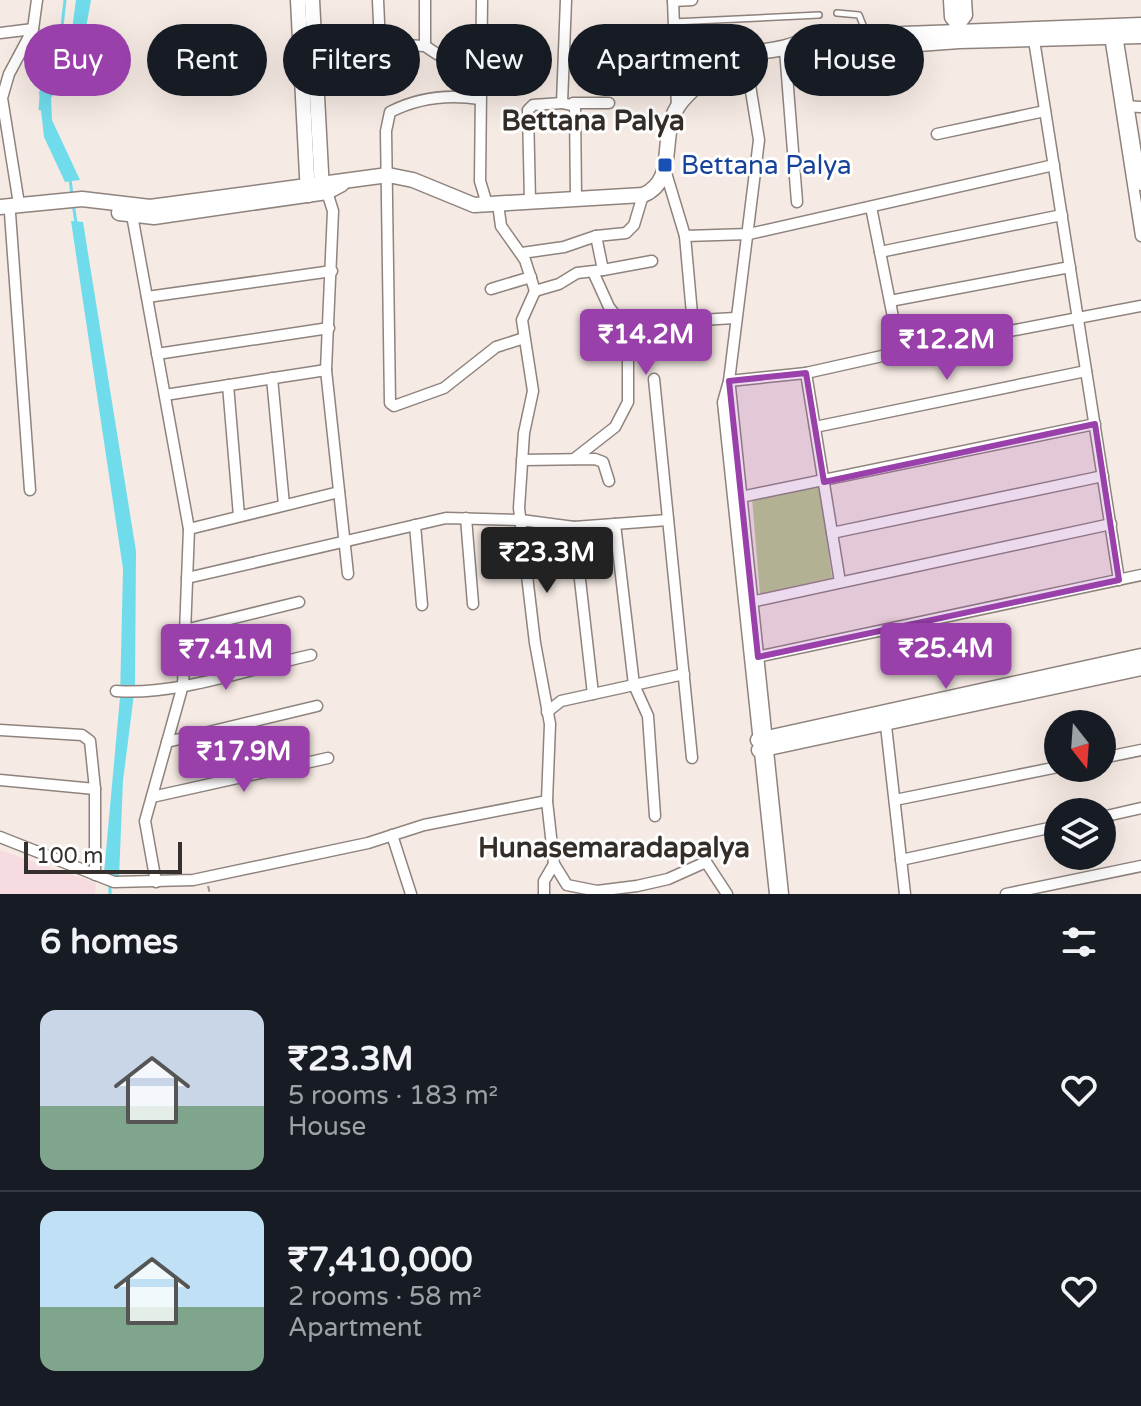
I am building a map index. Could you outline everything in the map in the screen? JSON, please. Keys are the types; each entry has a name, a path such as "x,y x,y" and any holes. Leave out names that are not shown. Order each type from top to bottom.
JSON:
{"street":[{"path":"34,24 37,0"},
{"path":"298,0 303,24"},
{"path":"309,24 312,0"},
{"path":"378,0 379,24"},
{"path":"425,0 425,46"},
{"path":"482,0 482,24"},
{"path":"566,0 568,103 576,199"},
{"path":"692,0 673,1 677,107 666,139 666,173 685,236 694,317 700,320 735,318"},
{"path":"951,0 952,17 958,32"},
{"path":"958,32 965,15 964,0"},
{"path":"924,33 1141,25"},
{"path":"0,33 24,30"},
{"path":"924,36 958,32 1034,40 1141,36"},
{"path":"1114,36 1141,236"},
{"path":"1034,40 1119,580"},
{"path":"24,44 5,75 2,124 30,490"},
{"path":"420,46 436,53"},
{"path":"480,99 460,95 413,100 390,112 386,131 390,403 394,406 444,388 496,347 524,338"},
{"path":"311,96 317,190 333,211 326,370 348,574"},
{"path":"480,96 480,181 501,226 522,253 535,291 522,320 533,391 522,460 521,520 535,643 547,712 551,773 547,801 554,864 567,885 597,891 668,879 706,862 727,894"},
{"path":"677,107 689,96"},
{"path":"752,96 759,140 729,381 723,402 754,658 775,894"},
{"path":"789,96 797,202"},
{"path":"530,202 528,110 533,105 609,103"},
{"path":"1125,106 1141,107"},
{"path":"1125,106 1141,185"},
{"path":"937,134 1045,111"},
{"path":"685,236 749,234 1054,165"},
{"path":"82,204 132,215 317,190 388,175 413,180 463,202 530,202 643,195 655,190 666,173"},
{"path":"522,253 567,246 596,236 626,233 634,225 643,195"},
{"path":"7,210 82,204 150,212"},
{"path":"871,207 900,352"},
{"path":"132,215 189,529 183,685 145,821 156,882"},
{"path":"880,252 1062,215"},
{"path":"574,459 615,427 628,402 628,331 609,307 598,272 596,236"},
{"path":"535,291 559,284 577,273 652,261"},
{"path":"890,301 1070,267"},
{"path":"147,297 332,271"},
{"path":"491,289 531,277"},
{"path":"729,381 806,373 1141,306"},
{"path":"157,354 329,328"},
{"path":"165,395 326,370"},
{"path":"815,427 1086,371"},
{"path":"806,373 840,582"},
{"path":"272,378 284,505"},
{"path":"654,379 692,758"},
{"path":"729,381 737,498"},
{"path":"228,385 239,516"},
{"path":"737,498 1095,424"},
{"path":"522,460 603,462 609,481"},
{"path":"832,533 1103,476"},
{"path":"189,529 339,492"},
{"path":"187,578 446,518 521,520 574,527 668,520"},
{"path":"466,518 473,604"},
{"path":"615,524 634,685 648,716 655,816"},
{"path":"748,602 1111,524"},
{"path":"415,525 422,605"},
{"path":"574,527 593,694"},
{"path":"754,658 1141,575"},
{"path":"185,630 299,602"},
{"path":"116,691 133,693 183,685 311,655"},
{"path":"763,744 1141,656"},
{"path":"885,717 1141,668"},
{"path":"547,712 561,701 684,674"},
{"path":"167,742 317,706"},
{"path":"885,717 905,894"},
{"path":"0,730 85,736 90,741 104,879"},
{"path":"763,744 783,894"},
{"path":"1116,755 1141,750"},
{"path":"152,797 328,758"},
{"path":"895,800 1044,770"},
{"path":"0,780 95,789"},
{"path":"0,837 104,879 156,882 193,880 424,825 547,801"},
{"path":"1116,814 1141,808"},
{"path":"901,860 1044,829"},
{"path":"392,835 411,894"},
{"path":"544,894 544,881 554,864"},
{"path":"1006,894 1141,866"}],"lane":[{"path":"837,13 859,15 862,24"},
{"path":"673,22 819,15"}],"highlighted area":[{"path":"806,373 824,482 1095,424 1119,580 758,657 729,381"}],"shaded area":[{"path":"0,850 96,883 95,894 0,894"}],"green space":[{"path":"820,486 832,578 760,594 752,498"}],"water":[{"path":"76,0 91,0 87,24 73,24"},
{"path":"39,96 52,96 52,120 80,180 65,182 44,137"},
{"path":"71,221 83,222 136,551 135,686 123,781 119,877 104,873 120,697 123,569"}],"waterway":[{"path":"40,109 44,66 60,44 65,0"},
{"path":"70,179 72,195"},
{"path":"73,203 76,223"},
{"path":"110,882 110,894"}],"place":[{"name":"Bettana Palya","path":"665,165"}],"district":[{"name":"Bettana Palya","path":"593,121"},
{"name":"Hunasemaradapalya","path":"614,848"}]}
